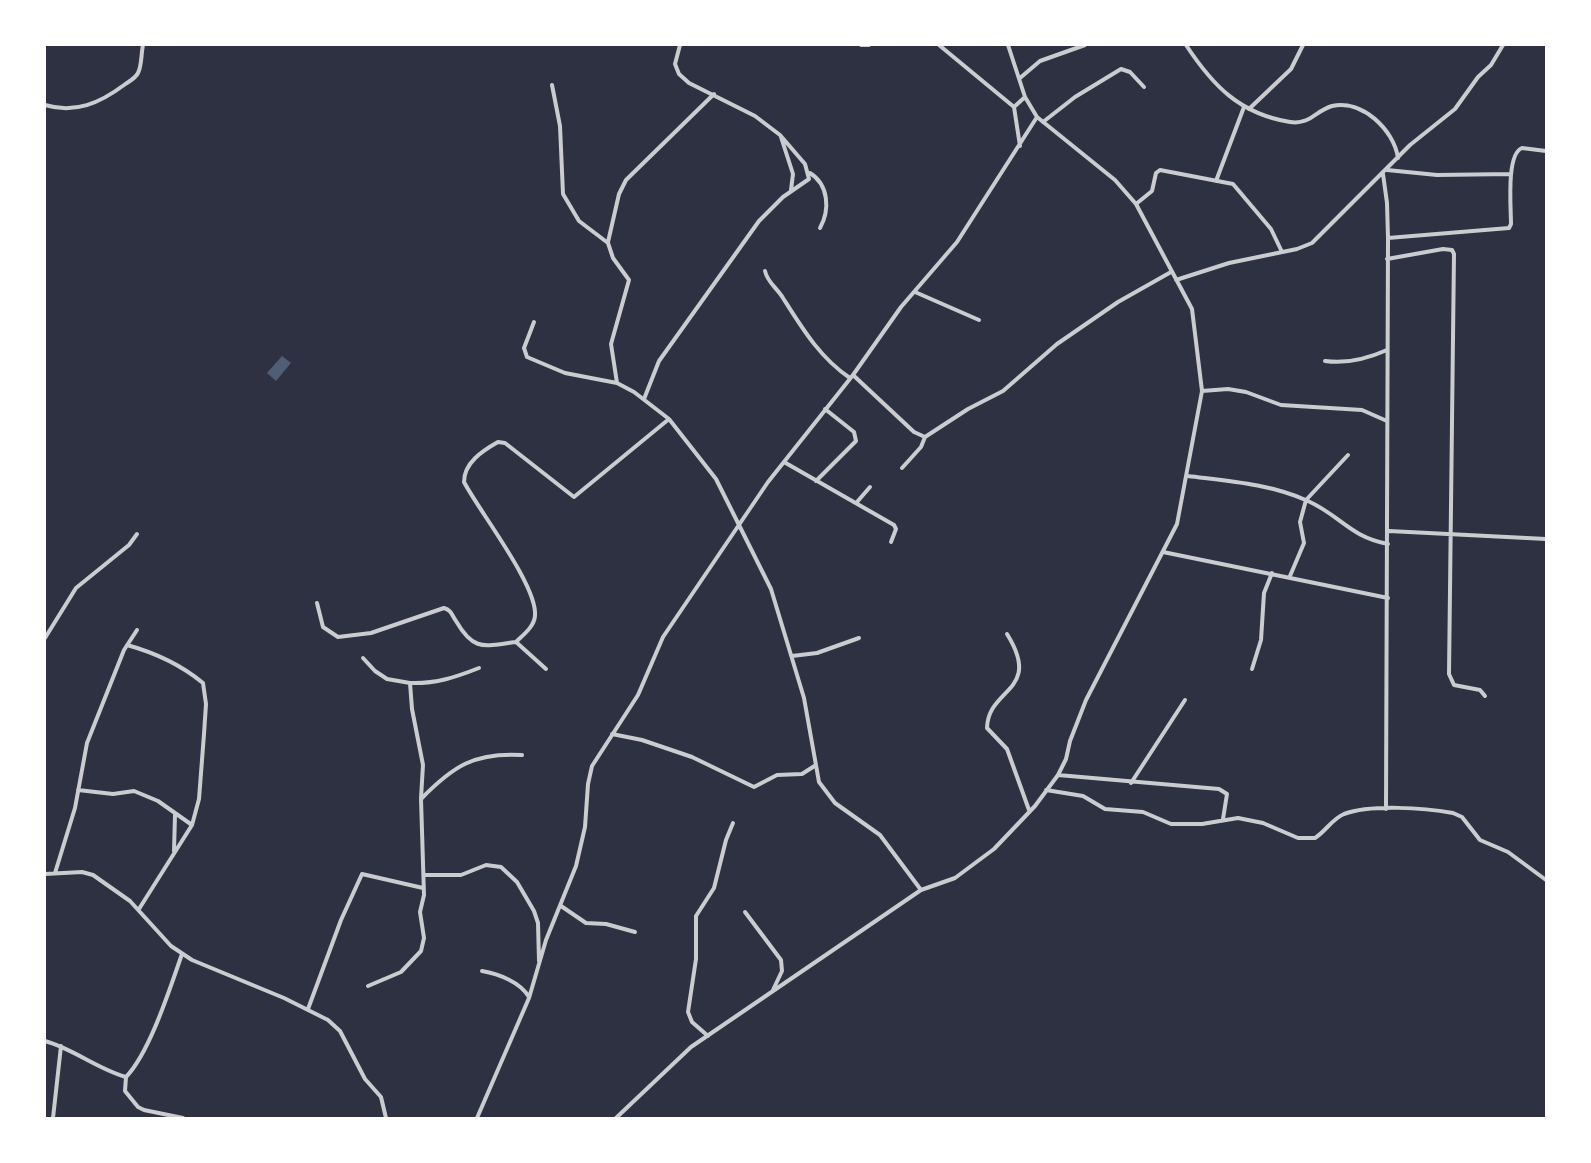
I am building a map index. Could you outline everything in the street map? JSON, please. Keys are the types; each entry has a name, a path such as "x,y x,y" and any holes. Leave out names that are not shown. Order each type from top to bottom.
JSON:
{"street":[{"path":"45,105 69,108 86,106 106,99 135,78 140,69 143,45"},
{"path":"680,45 675,64 679,74 688,83 755,116 780,135 810,173 817,178 825,197 825,218 819,228"},
{"path":"861,45 869,45"},
{"path":"939,45 1014,107 1020,146"},
{"path":"615,1118 681,1054 921,890 962,873 994,849 1058,775 1066,759 1070,741 1086,700 1177,524 1188,476 1202,391 1192,309 1136,204 1115,180 1037,117 1025,96 1008,45"},
{"path":"1019,79 1040,61 1084,45"},
{"path":"1186,45 1208,75 1232,100 1270,117 1298,123 1308,121 1326,108 1335,105 1366,112 1375,118 1392,141 1398,159"},
{"path":"1216,181 1247,108 1291,69 1303,45"},
{"path":"1176,280 1229,263 1312,243 1398,159 1455,109 1478,77 1491,65 1503,45"},
{"path":"1043,122 1075,97 1121,69 1130,72 1144,87"},
{"path":"552,85 560,126 563,194 579,221 608,243"},
{"path":"617,383 611,344 630,280 613,258 608,243 619,194 626,180 714,94"},
{"path":"1014,107 1025,96"},
{"path":"477,1118 529,998 539,962 582,844 590,772 638,694 663,637 784,462 901,307 957,242 1037,117"},
{"path":"780,135 794,174 791,191"},
{"path":"1388,238 1509,228 1511,224 1511,174 1517,150 1546,151"},
{"path":"1136,204 1152,191 1156,173 1160,170 1226,181 1239,189 1271,229 1282,252"},
{"path":"1387,170 1437,175 1511,174"},
{"path":"644,399 659,361 759,221 791,191 809,179 810,173"},
{"path":"1383,174 1388,238 1389,531 1386,809"},
{"path":"1387,259 1443,249 1452,250 1454,254 1449,674 1454,685 1480,690 1485,696"},
{"path":"765,271 767,279 829,363 851,376 914,432 925,437"},
{"path":"902,468 921,447 925,437 968,409 1003,392 1057,344 1118,302 1171,272"},
{"path":"915,292 979,320"},
{"path":"534,322 524,348 527,357 565,373 617,383 644,399 669,419 716,479 771,589 804,698 819,782 826,794 880,835 893,849 921,890"},
{"path":"1325,362 1336,363 1373,356 1387,350"},
{"path":"1202,391 1228,389 1246,392 1281,405 1362,410 1388,422"},
{"path":"816,481 853,445 856,436 825,409"},
{"path":"317,603 323,627 338,637 371,633 444,608 450,611 470,642 478,644 516,642 531,626 536,614 526,588 496,530 464,482 467,466 486,449 498,442 505,443 574,497 669,419"},
{"path":"1290,576 1304,543 1300,522 1305,500 1348,455"},
{"path":"784,462 894,525 896,529 891,542"},
{"path":"1188,476 1279,490 1327,511 1363,537 1388,543"},
{"path":"857,502 870,487"},
{"path":"1389,531 1546,539"},
{"path":"45,636 76,588 129,545 137,534"},
{"path":"1163,552 1290,576 1388,598"},
{"path":"1252,669 1261,640 1264,593 1272,573"},
{"path":"55,873 75,808 87,743 127,645 137,630"},
{"path":"1007,634 1017,655 1019,672 1013,689 991,712 987,728 1007,749 1029,810"},
{"path":"792,656 817,653 859,638"},
{"path":"516,642 546,669"},
{"path":"127,645 169,660 203,683 206,704 199,799 192,825 139,909"},
{"path":"363,658 375,671 387,679 411,683 429,684 452,679 479,668"},
{"path":"368,986 401,972 421,951 424,938 420,912 424,875 421,799 423,765 412,709 411,683"},
{"path":"1131,783 1185,700"},
{"path":"612,734 651,743 692,757 754,787 777,775 802,774 816,765"},
{"path":"421,799 449,773 468,762 496,753 522,755"},
{"path":"1058,775 1224,791 1228,798 1223,819"},
{"path":"78,790 114,794 134,791 158,801 192,825"},
{"path":"1046,790 1083,796 1105,809 1143,812 1171,824 1202,824 1223,819 1256,821 1287,835 1307,838 1322,834 1345,814 1386,809 1442,811 1462,817 1480,840 1508,852 1546,880"},
{"path":"174,851 175,814"},
{"path":"708,1036 692,1022 688,1011 696,959 696,916 714,888 726,840 733,823"},
{"path":"424,875 461,875 486,865 501,867 509,873 534,911 538,923 539,962"},
{"path":"45,880 46,874 55,873 82,872 93,875 139,909 158,933 182,954 328,1020 340,1031 357,1066 381,1097 386,1118"},
{"path":"308,1009 340,920 362,874 423,888"},
{"path":"561,906 586,923 606,924 635,932"},
{"path":"745,912 781,960 782,971 773,991"},
{"path":"182,954 147,1045 135,1068 126,1077 125,1091 138,1107 183,1118"},
{"path":"483,971 502,976 518,986 529,998"},
{"path":"45,1041 61,1046 114,1074 126,1077"},
{"path":"53,1118 61,1046"}],"water":[{"path":"282,356 291,363 276,381 267,373"}]}
